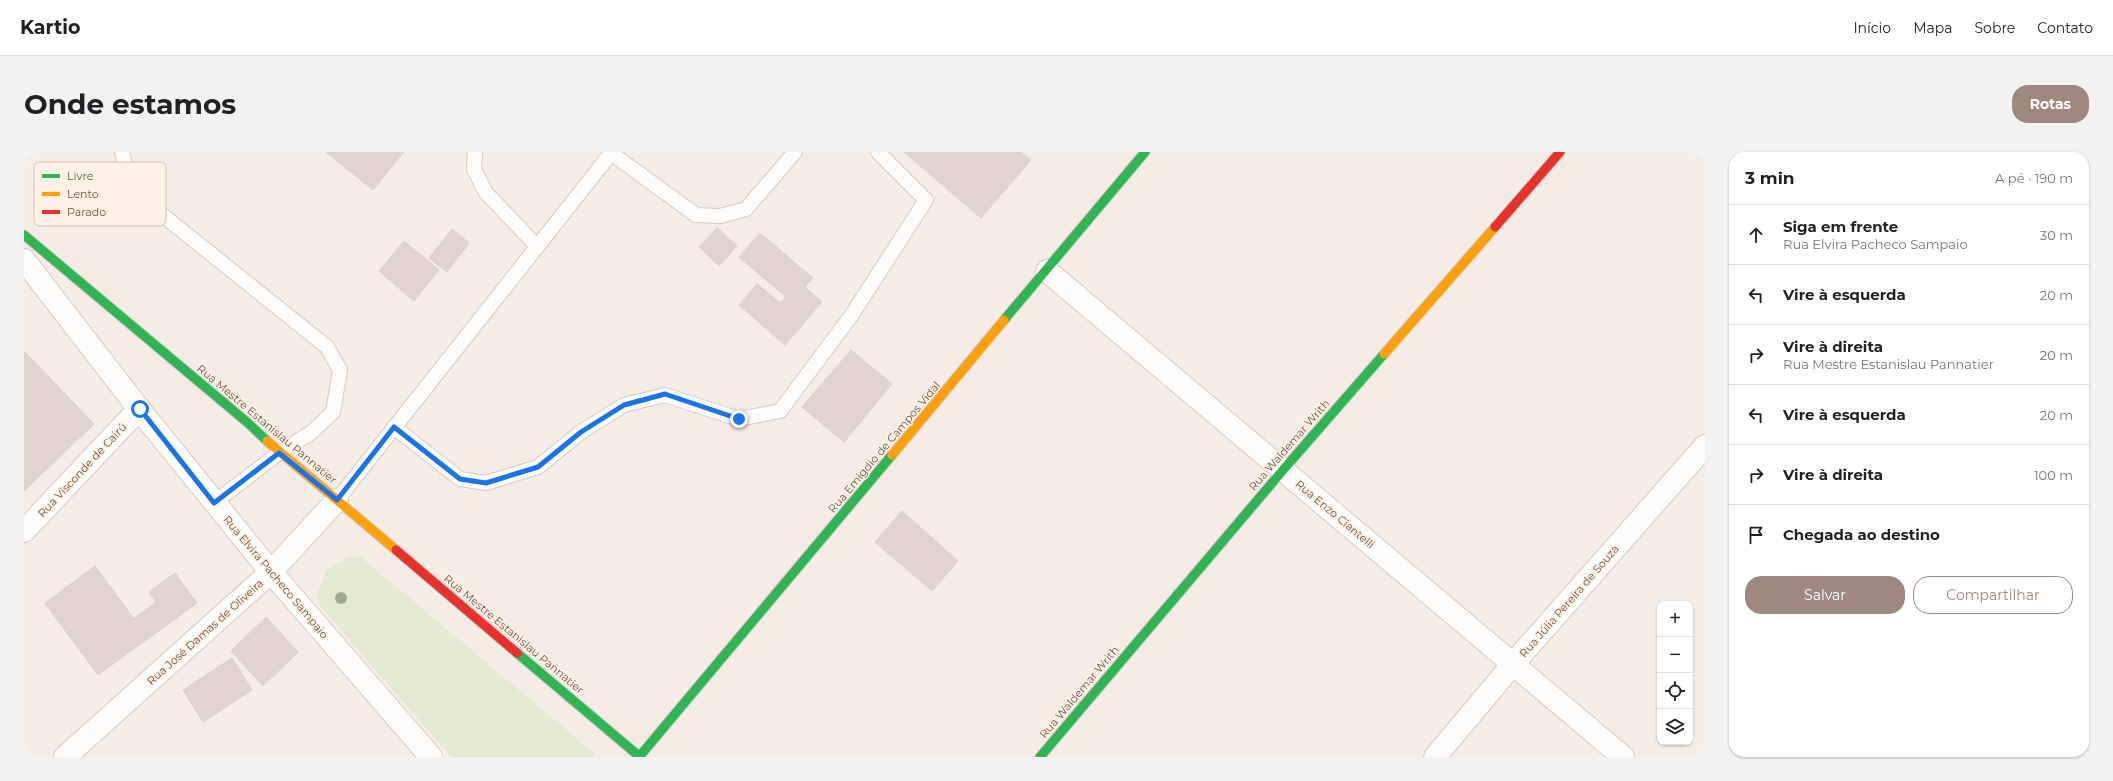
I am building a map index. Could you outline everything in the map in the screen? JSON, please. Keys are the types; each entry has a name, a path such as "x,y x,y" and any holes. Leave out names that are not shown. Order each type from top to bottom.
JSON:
{"street":[{"name":"Rua Emigdio de Campos Vidal","path":"640,757 1145,152"},
{"name":"Rua Waldemar Writh","path":"1040,757 1283,470 1560,152"},
{"name":"Rua Mestre Estanislau Pannatier","path":"24,236 248,423 279,453 337,500 640,757"},
{"name":"Rua Elvira Pacheco Sampaio","path":"24,260 214,503 271,572 431,757"},
{"name":"Rua Enzo Ciantelli","path":"1047,271 1623,757"},
{"name":"Rua Visconde de Cairú","path":"24,531 140,409"},
{"name":"Rua Júlia Pereira de Souza","path":"1435,757 1513,664 1705,446"},
{"name":"Rua José Damas de Oliveira","path":"65,757 271,572 337,500"}],"lane":[{"path":"122,152 125,162"},
{"path":"475,152 474,169 486,193 538,246"},
{"path":"337,500 612,153 696,214 720,216 746,208 795,152"},
{"path":"394,427 460,479 486,483 538,467 581,432 624,405 665,394 739,419 780,411 851,316 926,200 878,152"},
{"path":"166,219 327,347 340,370 333,412 312,432 279,453 214,503"}],"green space":[{"path":"350,556 362,558 594,753 594,757 451,757 320,606 317,594 326,570"}],"building":[{"path":"326,152 404,152 373,190"},
{"path":"904,152 1021,152 1031,160 981,218"},
{"path":"717,228 737,246 719,266 699,247"},
{"path":"452,229 469,243 447,272 429,258"},
{"path":"760,233 813,278 805,287 822,302 785,345 739,305 757,284 780,303 786,297 739,257"},
{"path":"404,241 439,270 414,301 379,271"},
{"path":"851,350 892,384 844,442 802,407"},
{"path":"24,351 94,424 24,491"},
{"path":"902,511 958,561 932,591 875,542"},
{"path":"95,566 134,619 156,602 149,592 175,573 197,603 98,675 45,603"},
{"path":"266,617 298,652 263,686 231,651"},
{"path":"232,658 252,690 203,722 183,690"}],"traffic: fast":[{"path":"1004,320 1145,152"},
{"path":"24,235 248,423 267,441"},
{"path":"1040,757 1283,470 1384,354"},
{"path":"639,757 892,455"},
{"path":"517,653 640,757"}],"traffic: slow":[{"path":"1384,354 1495,227"},
{"path":"892,455 1004,320"},
{"path":"267,441 396,550"}],"traffic: jam":[{"path":"1495,227 1560,152"},
{"path":"396,550 517,653"}],"route":[{"path":"140,409 214,503 279,453 337,500 394,427 460,479 486,483 538,467 581,432 624,405 665,394 739,419"}]}
